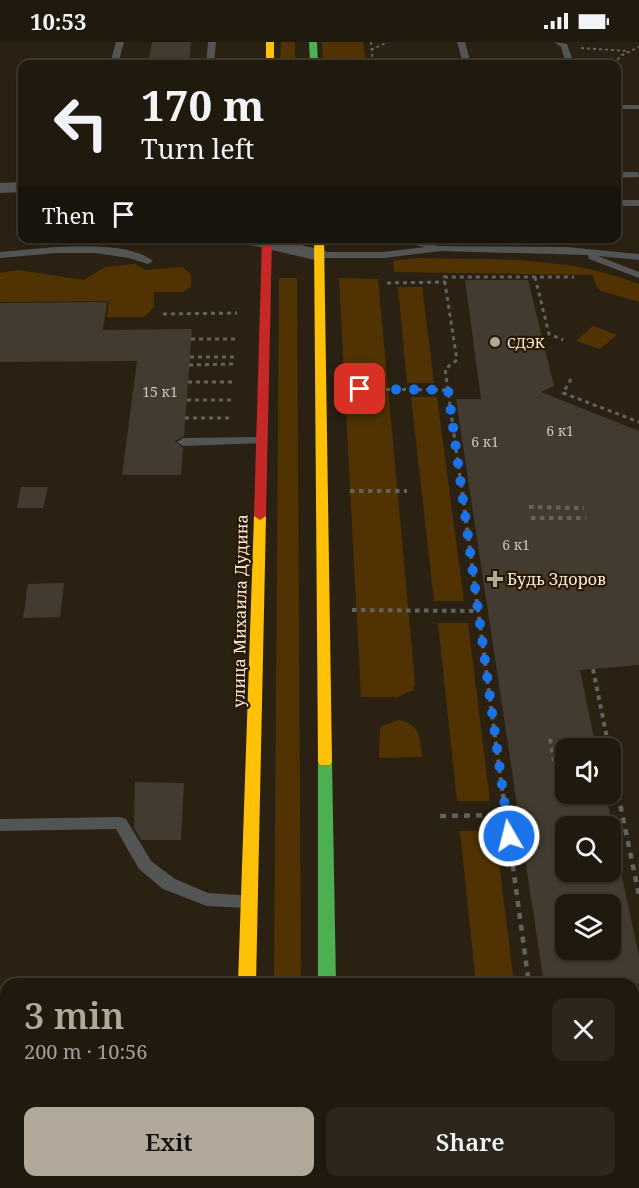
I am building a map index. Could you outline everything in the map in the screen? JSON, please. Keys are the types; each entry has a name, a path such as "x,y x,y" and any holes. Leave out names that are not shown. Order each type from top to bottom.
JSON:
{"street":[{"path":"270,42 270,60"},
{"path":"313,42 314,60"},
{"path":"0,197 17,190"},
{"name":"улица Михаила Дудина","path":"246,978 267,243"},
{"path":"284,243 319,247 327,978"}],"lane":[{"path":"115,60 120,42"},
{"path":"210,60 212,42"},
{"path":"461,42 466,60"},
{"path":"561,43 568,60"},
{"path":"621,107 639,107"},
{"path":"621,175 638,175"},
{"path":"621,203 639,203"},
{"path":"419,243 441,248"},
{"path":"319,247 384,255 441,248 578,252 639,257"},
{"path":"0,255 105,250 128,252 148,261"},
{"path":"578,252 639,275"},
{"path":"183,442 260,441"},
{"path":"0,825 120,823 146,865 169,884 207,899 249,901"}],"path":[{"path":"370,42 372,60"},
{"path":"371,50 388,42"},
{"path":"561,43 628,51"},
{"path":"618,60 628,51 639,47"},
{"path":"528,978 445,369 457,360 444,277 574,277"},
{"path":"535,277 549,334 563,340"},
{"path":"387,283 445,282"},
{"path":"163,314 237,313"},
{"path":"192,339 235,339"},
{"path":"190,357 234,357"},
{"path":"189,365 233,364"},
{"path":"571,379 563,393 639,422"},
{"path":"188,382 233,382"},
{"path":"341,389 448,390"},
{"path":"187,400 232,400"},
{"path":"196,400 196,406"},
{"path":"185,418 231,418"},
{"path":"346,491 407,492"},
{"path":"530,507 584,508"},
{"path":"531,518 586,518"},
{"path":"351,610 478,611"},
{"path":"593,669 607,738"},
{"path":"550,739 555,766"},
{"path":"620,804 639,895"},
{"path":"440,816 506,815"}],"shaded area":[{"path":"281,42 295,42 295,60 280,60"},
{"path":"322,42 363,42 365,60 323,60"},
{"path":"416,258 501,259 584,268 639,284 639,302 601,291 592,275 394,272 393,261"},
{"path":"135,264 145,270 182,267 191,274 191,287 183,292 154,292 154,307 144,317 107,317 109,301 0,302 0,273 19,270 84,280 105,267"},
{"path":"279,278 297,278 301,978 274,978"},
{"path":"339,278 378,279 415,683 413,690 398,697 361,697"},
{"path":"398,287 422,287 434,383 407,383"},
{"path":"593,326 617,335 600,349 576,341"},
{"path":"411,397 437,397 464,601 434,601"},
{"path":"438,623 468,623 490,801 457,801"},
{"path":"399,720 415,728 422,757 379,758 380,727"},
{"path":"460,831 495,831 513,978 475,978"}],"building":[{"path":"152,42 191,42 189,60 149,60"},
{"path":"465,280 528,280 554,386 541,392 639,431 639,665 580,670 594,738 555,738 555,804 608,804 610,816 555,816 555,882 621,882 621,873 639,956 639,978 543,978 456,399 481,399"},
{"path":"107,302 103,330 192,329 184,436 175,441 183,448 181,475 122,475 137,361 0,362 0,303"},
{"path":"21,487 48,487 43,508 17,508"},
{"path":"64,583 60,617 23,618 28,584"},
{"path":"135,782 184,783 181,840 141,840 134,828"}],"traffic: fast":[{"path":"313,42 314,60"},
{"path":"325,761 327,978"}],"traffic: slow":[{"path":"270,42 270,60"},
{"path":"319,243 325,761"},
{"path":"247,978 260,516"}],"traffic: jam":[{"path":"260,516 267,243"}],"place":[{"name":"СДЭК","path":"495,342"},
{"name":"Будь Здоров","path":"495,579"}],"route":[{"path":"360,389 448,390 509,836"}]}
